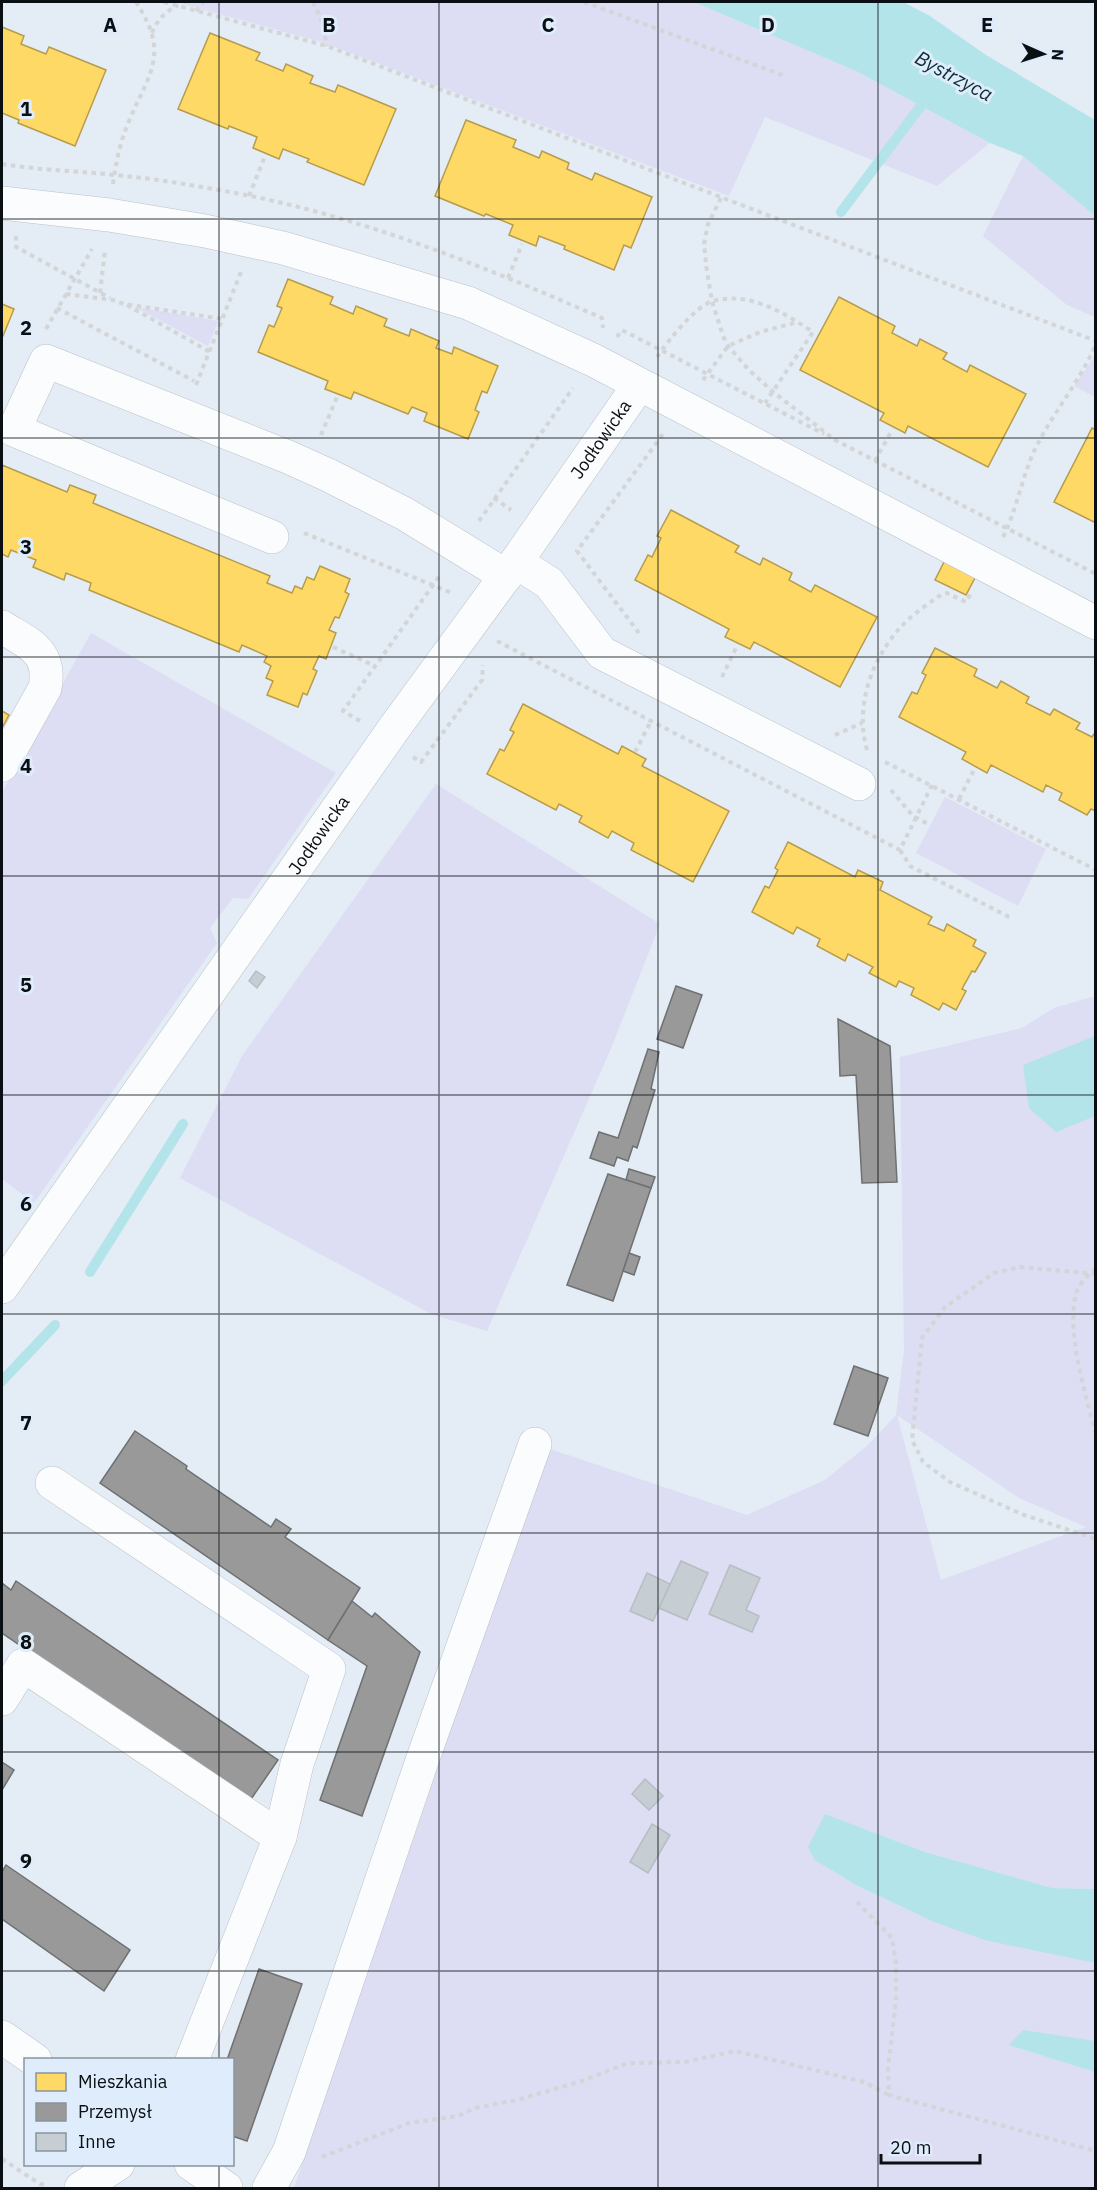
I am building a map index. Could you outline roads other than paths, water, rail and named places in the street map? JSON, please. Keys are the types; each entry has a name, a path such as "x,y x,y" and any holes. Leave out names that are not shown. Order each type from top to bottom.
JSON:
{"street":[{"path":"10,204 109,215 205,231 283,248 468,303 599,351 639,385 1095,623"},
{"path":"272,537 14,430 46,361 327,475 405,514 460,547 549,583 602,653 872,783"},
{"name":"Jodłowicka","path":"4,1280 395,726 511,569 639,385"},
{"path":"2,627 35,647 45,662 47,675 45,688 2,765"},
{"path":"269,2188 289,2152 422,1761 535,1444"},
{"path":"52,1483 329,1669 297,1764 280,1837 193,2058"},
{"path":"2,1699 23,1665 280,1837"},
{"path":"2,2037 32,2058"},
{"path":"69,2188 114,2166"},
{"path":"194,2166 226,2188"}],"water":[{"name":"Bystrzyca","path":"694,2 903,2 930,16 986,55 1095,120 1095,216 1023,156 990,143 856,71"},
{"path":"1095,1036 1095,1116 1056,1132 1029,1108 1023,1065"},
{"path":"825,1814 925,1852 1052,1888 1095,1889 1095,1963 985,1940 934,1922 856,1885 815,1860 808,1847"},
{"path":"1023,2030 1095,2041 1095,2072 1009,2045"}],"waterway":[{"path":"841,212 929,95"},
{"path":"90,1272 183,1124"},
{"path":"2,1381 55,1325"}]}
